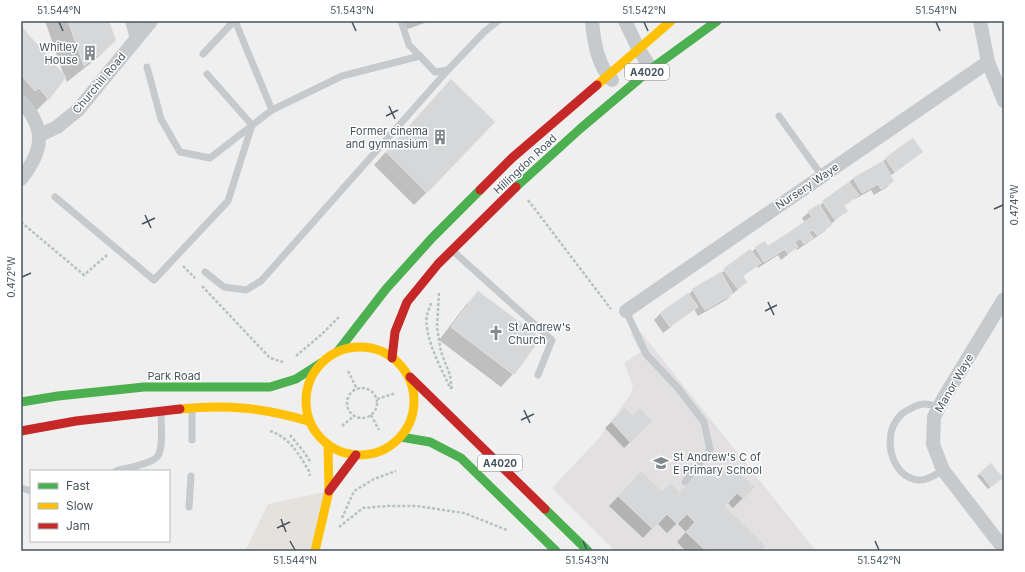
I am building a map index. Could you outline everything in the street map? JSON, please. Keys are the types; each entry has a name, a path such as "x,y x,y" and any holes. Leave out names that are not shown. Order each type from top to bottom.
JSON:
{"main road":[{"name":"Hillingdon Road","path":"338,351 386,289 432,238 512,158 671,21"},
{"name":"Hillingdon Road","path":"392,358 395,332 407,302 438,264 517,186 581,128 651,69 717,21"},
{"name":"A4020","path":"410,377 415,392 414,411 407,429 401,437 386,449 356,455 328,446 316,434 308,421 304,407 304,397 307,383 321,363 338,351 357,346 376,349 392,358 402,366 410,377 588,551"},
{"name":"Park Road","path":"21,402 58,396 144,387 270,387 296,379 321,363"},
{"path":"21,431 76,421 192,408 244,407 281,413 308,421"},
{"name":"A4020","path":"401,437 430,442 461,458 556,551"},
{"path":"315,551 329,490 328,446"},
{"path":"329,490 356,455"}],"street":[{"path":"132,21 137,38"},
{"name":"Churchill Road","path":"40,135 57,127 78,110 151,21"},
{"path":"592,21 597,51 608,76 623,92"},
{"path":"625,21 638,48 651,69"},
{"path":"980,21 988,62 1004,101"},
{"name":"Nursery Waye","path":"626,311 988,62"},
{"path":"21,101 34,119 40,135 37,154 21,179"},
{"name":"Manor Waye","path":"1004,299 934,418 933,444 944,470 1004,549"}],"lane":[{"path":"203,54 235,21 272,110"},
{"path":"401,21 409,45 435,72 448,70"},
{"path":"205,272 224,287 246,290 261,281 448,70 484,32 498,21"},
{"path":"147,67 161,119 180,152 210,158 272,110 342,76 420,56"},
{"path":"207,74 252,125"},
{"path":"779,116 822,176"},
{"path":"55,197 154,280 228,201 252,125"},
{"path":"452,250 552,340 538,375"},
{"path":"626,311 646,354 677,387 704,422 710,450 685,482"},
{"path":"940,407 925,404 916,406 906,411 896,420 892,431 890,446 894,464 904,475 918,480 928,479 944,470"},
{"path":"192,408 192,440"},
{"path":"119,470 150,461 157,457 161,449 161,411"},
{"path":"189,507 191,476"}],"path":[{"path":"517,186 610,308 626,311"},
{"path":"436,296 443,288"},
{"path":"439,293 437,327 441,352 450,375 452,391"},
{"path":"432,299 427,316 431,344 441,369 456,397"},
{"path":"304,350 322,334"},
{"path":"348,371 357,389"},
{"path":"364,388 369,390 377,399 377,407 371,415 362,418 354,416 348,410 347,401 350,394 357,389 364,388"},
{"path":"377,399 396,393"},
{"path":"371,415 379,430"},
{"path":"342,426 354,416"},
{"path":"268,430 275,432 293,446 309,472"},
{"path":"288,433 304,452 312,467"},
{"path":"396,471 374,479 354,491 338,528 363,508 417,506 464,513 512,532"}],"shaded area":[{"name":"St Andrew's C of E Primary School","path":"635,325 816,551 615,551 552,488 599,438 630,395 633,386 624,363 641,352 631,334"},
{"path":"329,491 314,551 245,551 268,504"}],"building":[{"name":"Whitley House","path":"68,21 109,21 116,41 84,66"},
{"path":"21,26 66,77 49,100 39,88 35,91 21,75"},
{"name":"Former cinema and gymnasium","path":"451,79 495,122 427,193 386,152"},
{"path":"913,138 923,152 895,172 885,158"},
{"path":"883,161 894,181 881,189 878,184 862,193 853,178"},
{"path":"849,182 859,195 844,206 848,211 835,220 822,201"},
{"path":"819,204 832,225 817,235 813,230 809,232 813,238 804,244 800,238 795,242 798,247 788,254 785,249 764,262 755,247 765,241 768,246 812,217 808,211"},
{"path":"750,249 761,263 743,276 747,282 738,289 723,269"},
{"path":"721,272 733,294 705,310 692,289"},
{"name":"St Andrew's Church","path":"478,291 541,338 514,375 451,327"},
{"path":"688,293 698,307 670,327 660,313"},
{"path":"625,407 633,415 640,408 653,421 631,443 611,421"},
{"path":"991,463 1003,478 991,487 980,473"},
{"path":"731,464 755,487 744,499 737,493 725,506 766,546 761,551 706,551 686,532 695,522 687,514 677,524 667,514 653,529 618,496 641,471 662,491 670,483 680,492 705,466 718,479"}],"traffic: fast":[{"path":"516,187 581,128 651,69 717,21"},
{"path":"338,351 386,289 432,238 480,190"},
{"path":"21,402 58,396 144,387 270,387 296,379 321,363"},
{"path":"401,437 430,442 461,458 556,551"},
{"path":"545,509 588,551"}],"traffic: slow":[{"path":"597,85 671,21"},
{"path":"360,347 381,351 398,363 410,380 414,401 410,422 398,439 381,451 360,455 339,451 322,439 310,422 306,401 310,380 322,363 339,351 360,347"},
{"path":"180,409 213,407 245,408 276,413 308,421"},
{"path":"315,551 329,491 328,446"}],"traffic: jam":[{"path":"480,190 512,158 597,85"},
{"path":"392,358 395,332 407,302 438,264 516,187"},
{"path":"410,377 545,509"},
{"path":"21,431 76,421 180,409"},
{"path":"329,491 356,455"}],"place":[{"name":"Whitley House","path":"90,53"},
{"name":"Former cinema and gymnasium","path":"440,137"},
{"name":"St Andrew's Church","path":"496,333"},
{"name":"St Andrew's C of E Primary School","path":"661,463"}]}
